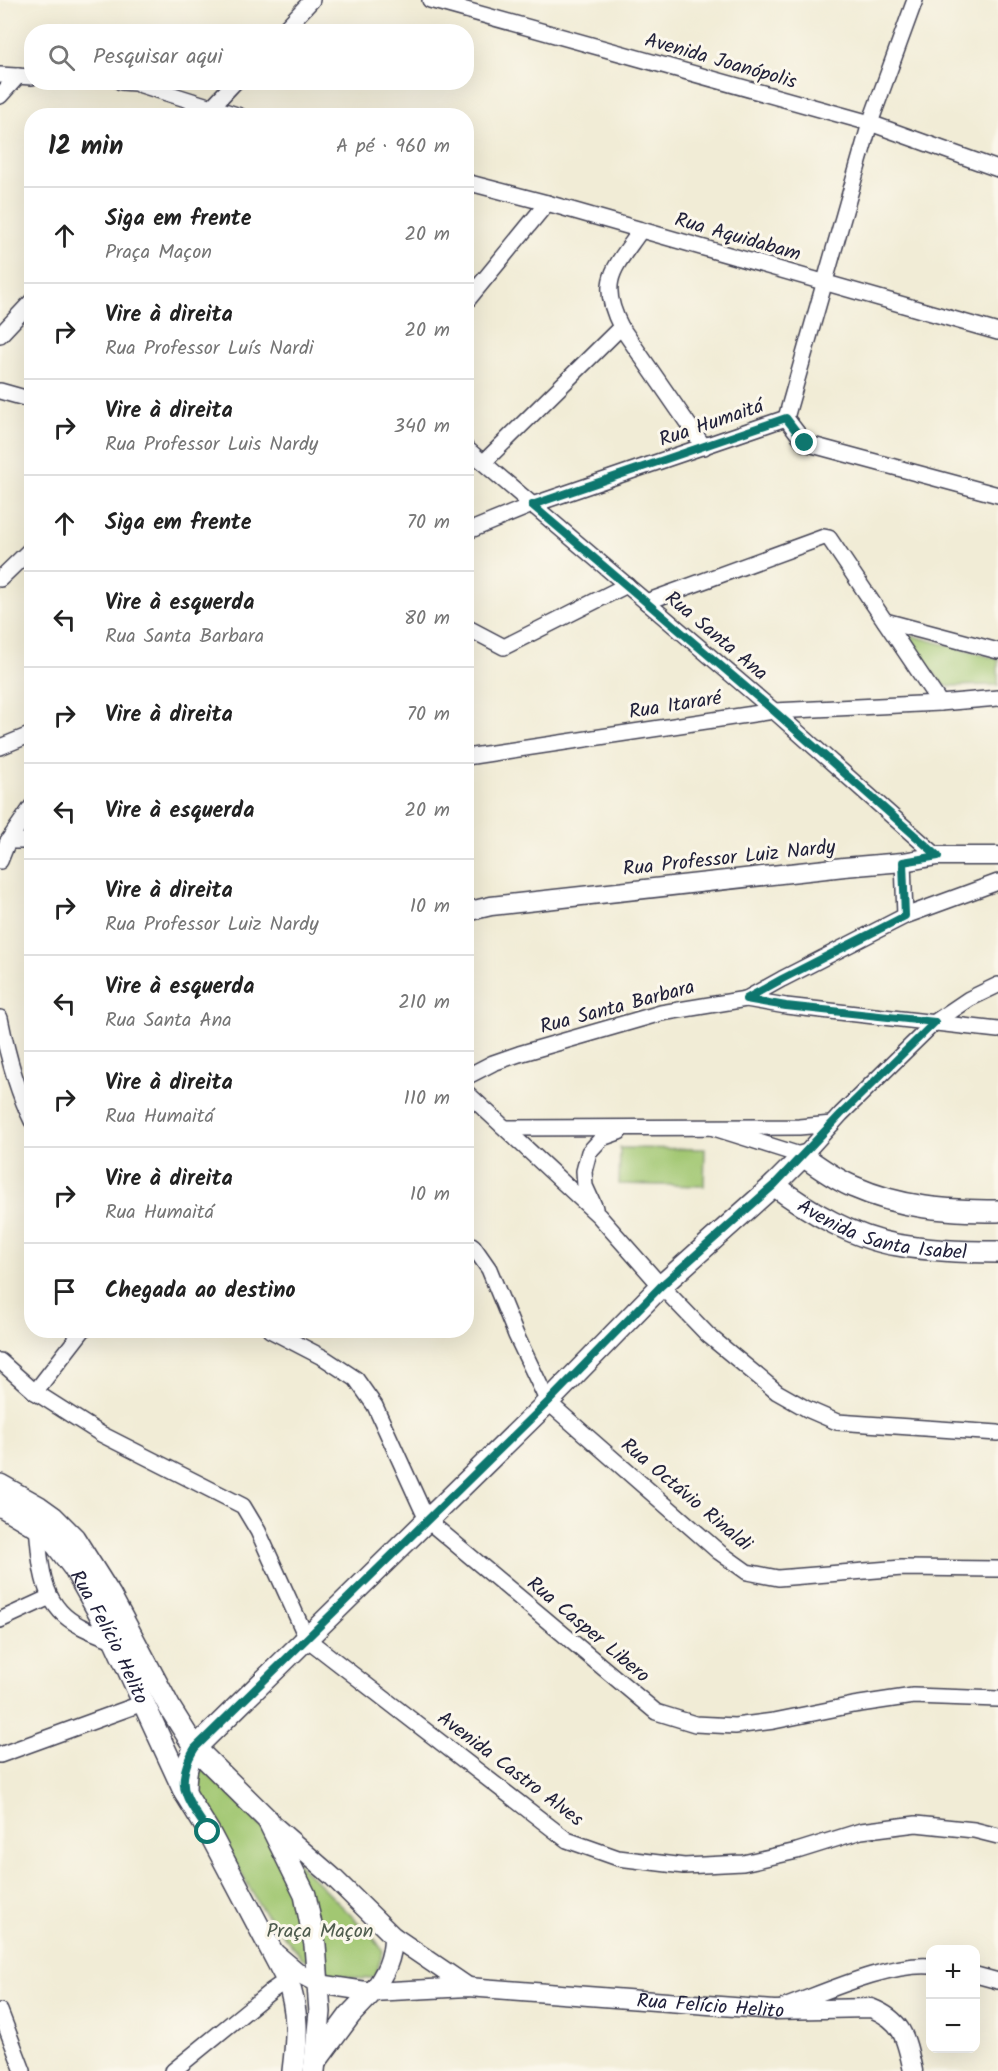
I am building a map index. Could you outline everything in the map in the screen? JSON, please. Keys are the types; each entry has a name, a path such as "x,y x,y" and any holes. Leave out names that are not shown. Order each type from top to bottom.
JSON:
{"main road":[{"path":"293,2071 297,2020 294,1997 273,1952 185,1793 188,1759 195,1748 548,1402 661,1286 774,1185 803,1156"},
{"name":"Avenida Santa Isabel","path":"803,1156 847,1184 897,1203 957,1210 998,1210"},
{"name":"Avenida Santa Isabel","path":"774,1185 794,1200 845,1228 895,1245 948,1251 998,1252"},
{"name":"Rua Felício Helito","path":"0,1485 53,1517 74,1538 110,1595 170,1708 195,1748"},
{"name":"Rua Felício Helito","path":"0,1505 37,1527 57,1546 74,1568 115,1641 185,1793"},
{"path":"195,1748 268,1820 305,1895 315,1945 319,1984 320,2012 314,2066"},
{"path":"314,2066 350,2015 372,1992"}],"street":[{"path":"290,24 312,0"},
{"name":"Avenida Joanópolis","path":"430,0 870,123 998,169"},
{"path":"786,418 870,123 915,0"},
{"path":"0,75 24,76"},
{"path":"0,96 24,77"},
{"path":"153,90 200,108"},
{"path":"211,108 228,90"},
{"name":"Rua Aquidabam","path":"474,184 998,332"},
{"path":"474,292 547,203"},
{"path":"641,230 613,271 608,291 612,309 621,327 704,447"},
{"path":"0,335 24,310"},
{"path":"484,462 621,327"},
{"path":"0,391 24,398"},
{"name":"Rua Humaitá","path":"474,529 532,505 786,418 805,443 998,495"},
{"name":"Rua Santa Ana","path":"474,454 774,711 938,856"},
{"path":"646,602 824,537 832,541 940,703"},
{"path":"0,579 24,556"},
{"path":"474,631 504,647 627,585"},
{"path":"885,621 998,651"},
{"name":"Rua Itararé","path":"474,756 774,711 998,698"},
{"path":"0,747 24,737"},
{"path":"0,861 8,841 24,818"},
{"path":"8,841 24,841"},
{"name":"Rua Professor Luiz Nardy","path":"474,910 491,906 903,862 938,856 998,856"},
{"path":"903,862 905,916"},
{"path":"746,999 905,916 998,882"},
{"path":"714,1128 803,1156 935,1022 969,999 998,985"},
{"name":"Rua Santa Barbara","path":"474,1073 519,1054 661,1012 746,999 786,1006 998,1029"},
{"path":"0,1018 24,1107"},
{"path":"474,1099 599,1216 708,1335 777,1392 837,1422 998,1433"},
{"path":"506,1128 799,1127 832,1124"},
{"path":"599,1216 585,1186 584,1171 589,1152 602,1138 627,1128"},
{"name":"Rua Octávio Rinaldi","path":"474,1247 489,1269 516,1335 548,1402 719,1552 747,1572 778,1578 902,1568 998,1569"},
{"path":"35,1392 77,1338"},
{"name":"Rua Casper Libero","path":"285,1338 324,1358 356,1379 375,1406 427,1520 656,1712 695,1724 735,1726 913,1696 998,1699"},
{"path":"0,1361 35,1392 100,1434 243,1506 258,1531 307,1639"},
{"path":"37,1527 43,1579 50,1597 61,1612 78,1625 115,1641"},
{"path":"0,1620 50,1597"},
{"name":"Avenida Castro Alves","path":"307,1639 567,1840 618,1858 684,1866 743,1863 797,1851 861,1831 916,1824 974,1830 998,1836"},
{"path":"0,1755 143,1703"},
{"path":"268,1820 333,1876 393,1936 468,1987"},
{"path":"372,1992 386,1971 393,1950 393,1936"},
{"path":"273,1952 300,1974 319,1984"},
{"path":"774,2010 886,1971 926,1966"},
{"path":"980,1976 998,1982"},
{"path":"173,2071 287,1980"},
{"name":"Rua Felício Helito","path":"319,1984 372,1992 468,1987 774,2010 871,2008 897,2023 904,2035 913,2071"},
{"path":"0,2012 23,2071"}],"green space":[{"path":"903,633 998,659 998,685 944,686"},
{"path":"620,1148 705,1149 704,1186 619,1184"},
{"name":"Praça Maçon","path":"200,1766 374,1938 383,1951 375,1977 363,1979 332,1974 301,1957 261,1908 195,1792 194,1785"}],"route":[{"path":"208,1832 185,1793 188,1759 195,1748 548,1402 661,1286 774,1185 841,1114 935,1022 786,1006 746,999 905,916 903,862 938,856 774,711 532,505 786,418 805,443"}]}
